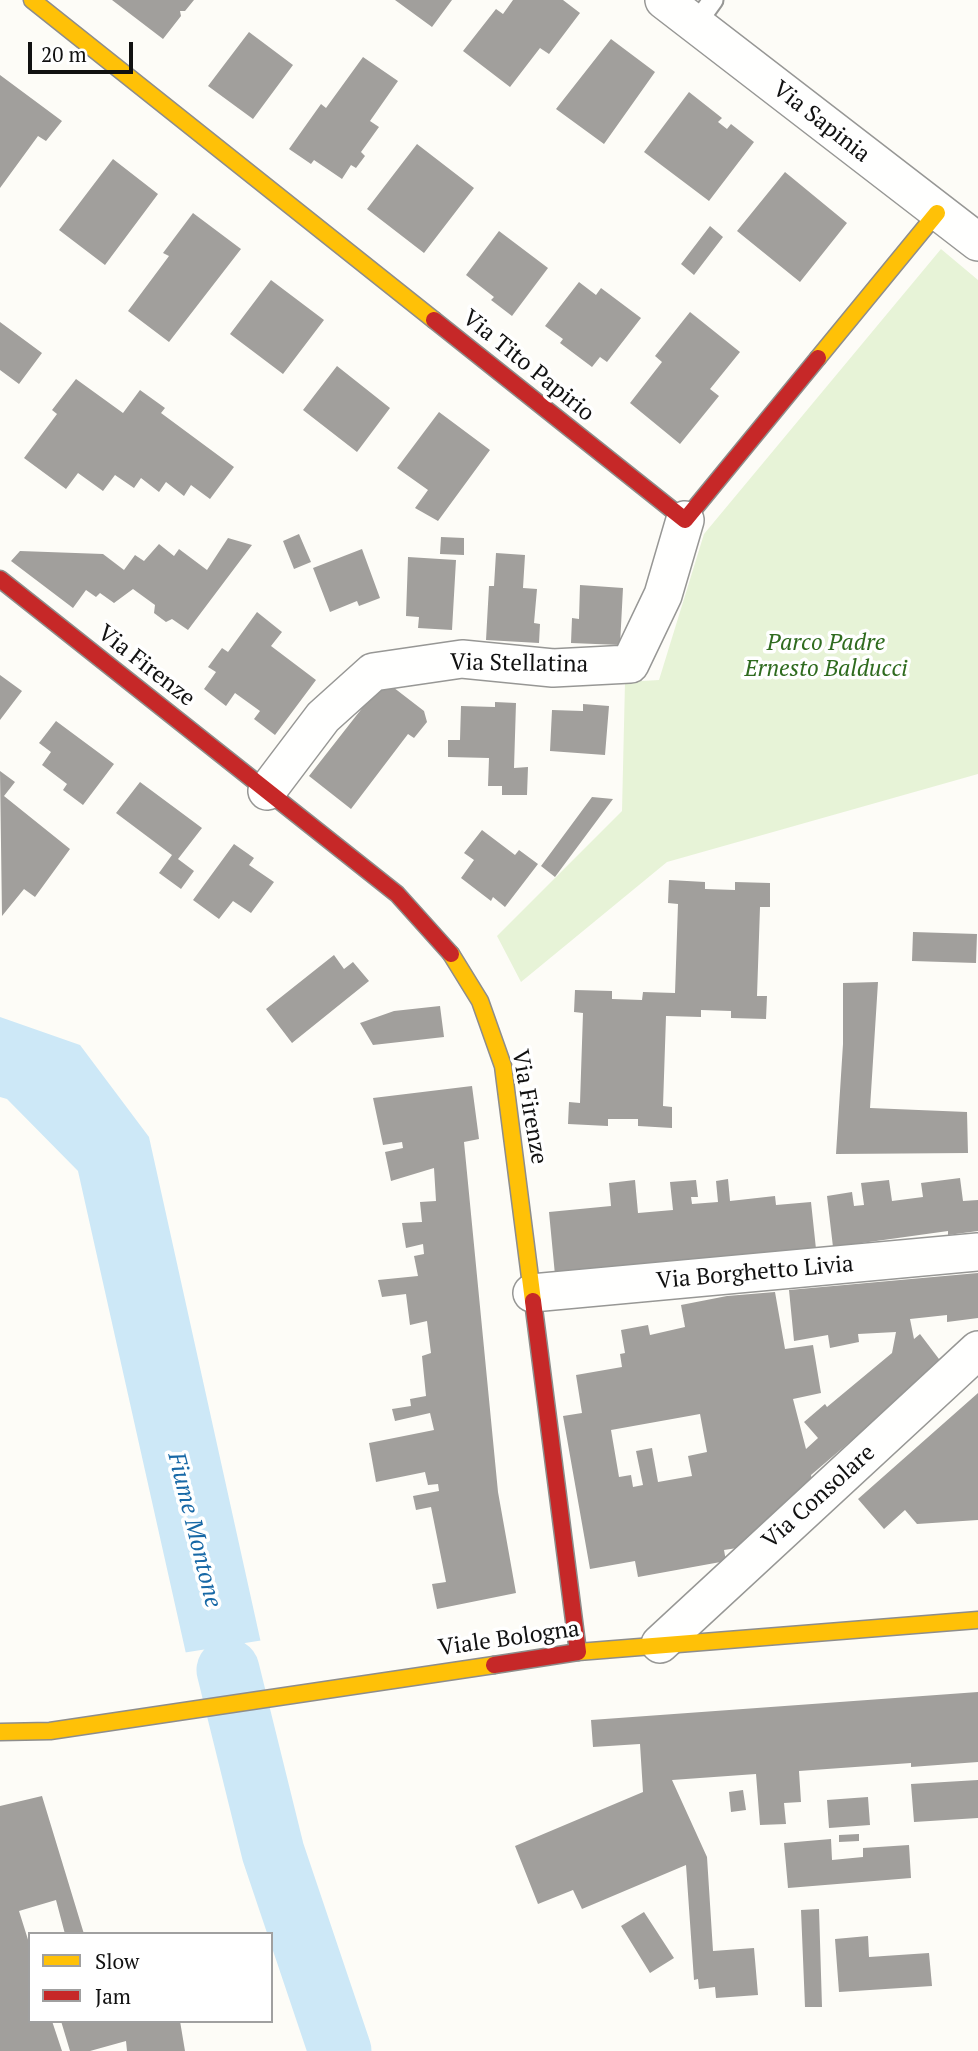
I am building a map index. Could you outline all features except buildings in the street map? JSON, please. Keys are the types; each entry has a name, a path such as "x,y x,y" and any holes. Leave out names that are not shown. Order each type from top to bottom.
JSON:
{"main road":[{"name":"Via Tito Papirio","path":"32,0 685,520"},
{"path":"685,520 937,213"},
{"name":"Via Firenze","path":"0,579 397,894 446,946 480,1001 503,1066 579,1652"},
{"name":"Viale Bologna","path":"0,1732 50,1731 579,1652 978,1620"},
{"name":"Viale Bologna","path":"0,1750 50,1731"}],"street":[{"name":"Via Sapinia","path":"664,0 704,12 937,213 978,242"},
{"name":"Via Stellatina","path":"267,791 323,717 373,671 462,659 553,668 631,664 663,595 685,520"},
{"name":"Via Borghetto Livia","path":"532,1293 978,1252"},
{"name":"Via Consolare","path":"660,1644 978,1350"}],"green space":[{"name":"Parco Padre Ernesto Balducci","path":"941,249 978,280 978,774 667,862 521,982 497,936 622,811 625,682 659,680 704,534"}],"water":[{"path":"0,1017 80,1045 149,1137 284,1747 210,1761 78,1171 7,1099 0,1097"}],"pier":[{"path":"264,1640 287,1748 207,1763 182,1653"}],"waterway":[{"name":"Fiume Montone","path":"228,1670 273,1852 340,2051"}],"traffic: slow":[{"path":"32,0 434,320"},
{"path":"818,358 937,213"},
{"path":"451,954 480,1001 503,1066 533,1301"},
{"path":"578,1652 978,1620"},
{"path":"0,1732 50,1731 494,1665"}],"traffic: jam":[{"path":"434,320 685,520 818,358"},
{"path":"0,579 397,894 451,954"},
{"path":"494,1665 578,1652 533,1301"}]}
